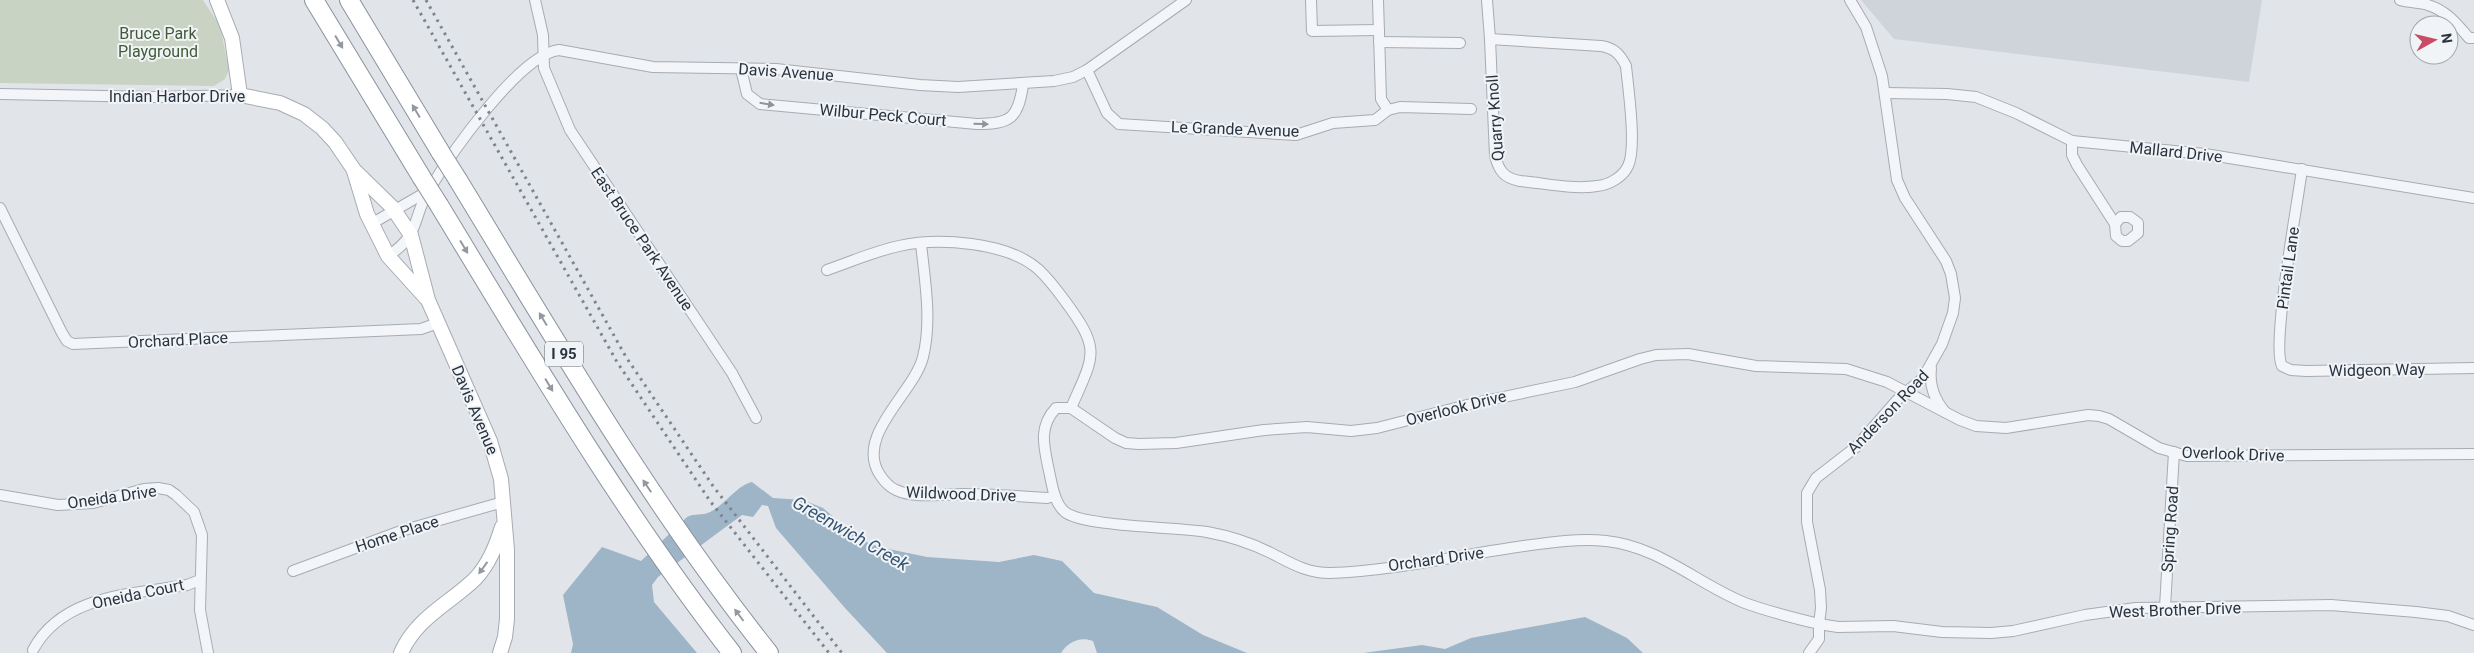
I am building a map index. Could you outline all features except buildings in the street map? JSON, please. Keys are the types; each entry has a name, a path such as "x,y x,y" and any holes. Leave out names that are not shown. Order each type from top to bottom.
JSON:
{"highway":[{"name":"I 95","path":"314,0 581,438 651,543 732,653"},
{"name":"I 95","path":"348,0 603,417 697,558 769,653"}],"main road":[{"path":"217,0 232,38 240,95"},
{"name":"Indian Harbor Drive","path":"240,95 280,103 304,114 335,142 354,170 395,211"},
{"name":"Indian Harbor Drive","path":"354,170 371,224"},
{"name":"Davis Avenue","path":"395,211 411,235 428,300 494,452 501,479 507,550 507,619 505,637 500,653"},
{"name":"Davis Avenue","path":"371,224 388,256 428,300"},
{"name":"Davis Avenue","path":"401,653 416,629 438,608 474,579 486,564 504,524"}],"street":[{"name":"East Bruce Park Avenue","path":"534,0 541,23 547,76 574,136 732,373 756,418"},
{"name":"Davis Avenue","path":"543,54 559,50 653,68 741,69 815,73 920,86 958,87 1023,84 1073,77 1087,70 1186,0"},
{"path":"1310,0 1312,31 1379,30"},
{"path":"1378,0 1381,99 1388,110"},
{"name":"Quarry Knoll","path":"1487,0 1495,156 1501,173 1510,179 1520,181 1597,186 1616,180 1624,173 1629,165 1632,146 1626,66 1621,56 1609,47 1490,39"},
{"name":"Anderson Road","path":"1818,624 1821,608 1820,590 1807,522 1807,493 1816,478 1856,447 1867,433 1923,378 1930,368 1953,313 1954,287 1946,261 1904,198 1897,180 1885,93 1874,47 1863,21 1850,0"},
{"path":"2400,0 2412,4 2427,4 2447,14 2458,22 2469,38 2474,38"},
{"path":"1379,42 1460,43"},
{"path":"388,256 405,244 411,235 430,191 490,105 528,66 543,54"},
{"name":"Wilbur Peck Court","path":"741,69 747,94 760,104 977,124 997,124 1014,116 1020,104 1023,84"},
{"name":"Le Grande Avenue","path":"1087,70 1107,113 1119,124 1296,135 1333,123 1375,120 1388,110 1400,107 1471,109"},
{"name":"Mallard Drive","path":"1885,93 1947,94 1976,97 2016,113 2072,141 2205,154 2474,198"},
{"name":"Indian Harbor Drive","path":"0,94 172,97 240,95"},
{"path":"2072,141 2072,155 2077,165 2115,224"},
{"name":"Pintail Lane","path":"2282,366 2278,349 2302,169"},
{"path":"371,224 430,191"},
{"name":"Orchard Place","path":"0,208 62,333 73,344 421,329 438,323"},
{"path":"827,270 900,246 955,242 997,250 1022,258 1037,268 1052,284 1083,328 1089,338 1092,350 1090,367 1071,408 1056,408 1046,421 1043,430 1055,496"},
{"name":"Wildwood Drive","path":"921,244 927,323 924,356 914,380 891,411 874,444 876,470 890,487 913,494 1047,498 1055,496"},
{"name":"Overlook Drive","path":"1071,408 1115,438 1126,443 1176,443 1264,430 1307,427 1351,431 1377,428 1475,403 1574,382 1640,359 1674,354 1709,356 1756,366 1846,369 1887,382 1945,413 1976,426 1991,428 2028,426 2088,416 2099,416 2109,419 2159,448 2187,456 2474,454"},
{"name":"Widgeon Way","path":"2282,366 2291,370 2306,371 2474,368"},
{"path":"1930,368 1931,386 1945,413"},
{"name":"Spring Road","path":"2166,607 2174,452"},
{"name":"Oneida Drive","path":"0,495 58,505 93,502 144,489 169,490 194,512 200,526 202,549 200,610 208,653"},
{"name":"Orchard Drive","path":"1055,496 1064,512 1074,517 1101,522 1176,528 1230,537 1270,553 1293,566 1308,571 1328,573 1401,565 1556,542 1586,540 1620,543 1666,560 1690,575 1745,603 1818,624"},
{"name":"Home Place","path":"293,570 400,531 503,502"},
{"name":"Oneida Court","path":"33,650 41,635 54,624 68,613 89,603 187,585 200,580"},
{"name":"West Brother Drive","path":"1818,624 1838,627 1893,626 1942,632 1991,633 2013,631 2085,614 2136,608 2166,607 2183,609 2331,605 2448,616 2474,625"},
{"path":"1809,653 1820,639 1818,624"}],"shaded area":[{"path":"1861,0 2262,0 2249,82 1894,39"}],"green space":[{"name":"Bruce Park Playground","path":"0,0 203,0 220,26 229,70 225,79 214,86 0,83"}],"water":[{"name":"Greenwich Creek","path":"752,482 773,498 803,500 823,508 859,539 879,547 927,557 999,562 1034,555 1062,561 1094,593 1157,607 1203,635 1247,653 1097,653 1093,641 1084,639 1071,643 1061,653 887,653 845,608 776,528 768,506 762,505 753,517 742,515 658,577 652,585 654,602 697,653 571,653 573,644 563,595 602,547 641,561 687,517 710,512 741,487"},
{"path":"1585,617 1627,638 1643,653 1363,653 1422,645 1445,649 1471,638"}],"railway":[{"path":"413,0 617,362 710,501 829,653"},
{"path":"426,0 626,357 713,486 842,653"}]}
